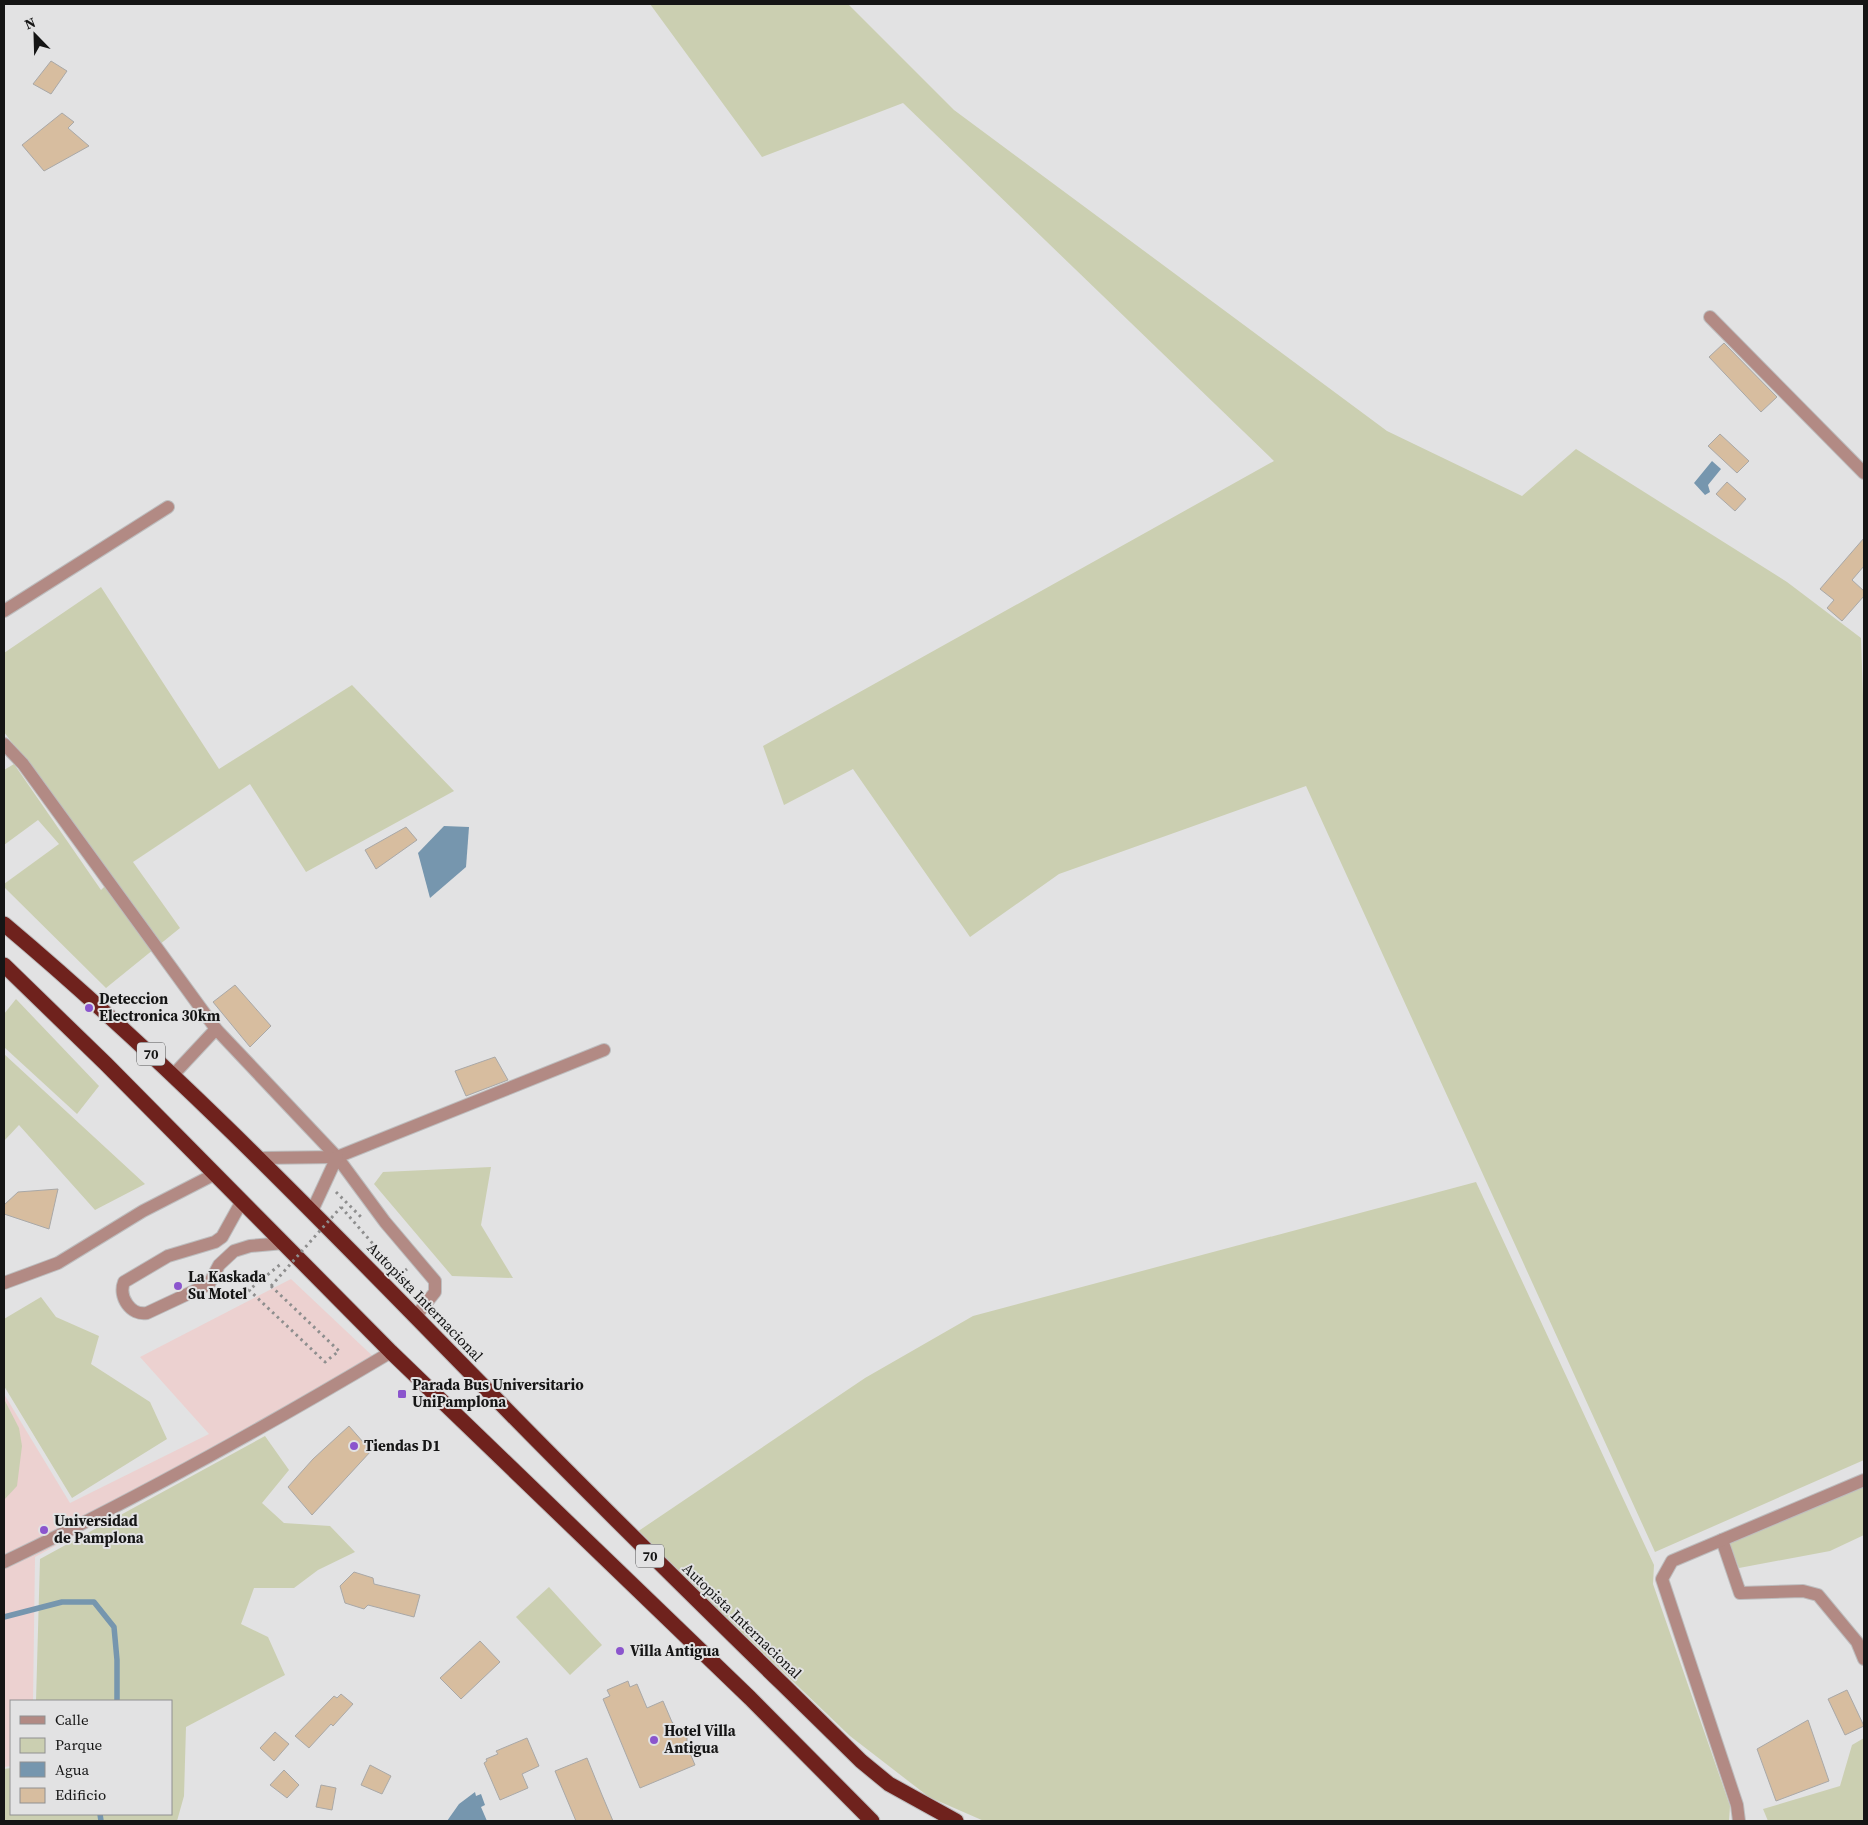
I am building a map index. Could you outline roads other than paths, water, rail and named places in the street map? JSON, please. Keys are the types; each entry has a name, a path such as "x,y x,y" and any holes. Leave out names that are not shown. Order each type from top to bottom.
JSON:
{"highway":[{"name":"Autopista Internacional","path":"4,924 173,1075 258,1158 630,1536 861,1761 889,1784 956,1821"},
{"name":"70","path":"4,965 106,1064 391,1352 750,1698 872,1821"}],"street":[{"path":"1710,317 1864,473"},
{"path":"4,611 168,507"},
{"path":"4,744 23,764 216,1029 336,1157 385,1222 435,1281 435,1292 415,1317"},
{"path":"173,1075 216,1029"},
{"path":"258,1158 336,1157 604,1050"},
{"path":"312,1211 336,1157"},
{"path":"4,1283 58,1263 143,1211 215,1174"},
{"path":"242,1201 222,1237 204,1246 168,1256 124,1282 122,1293 131,1309 138,1314 147,1313 209,1284 219,1265 234,1251 250,1246 289,1248"},
{"path":"204,1246 219,1265"},
{"path":"4,1562 61,1534 288,1412 391,1352"},
{"path":"1739,1821 1738,1805 1662,1579 1672,1561 1864,1480"},
{"path":"1722,1540 1740,1593 1803,1591 1818,1595 1857,1642 1864,1659"}],"water":[{"path":"1712,461 1721,469 1708,485 1710,492 1705,495 1694,483"},
{"path":"444,826 469,827 466,867 430,898 418,853"},
{"path":"475,1792 476,1796 481,1794 485,1805 481,1807 487,1821 447,1821 459,1804"}],"waterway":[{"path":"4,1617 62,1602 94,1602 114,1627 117,1660 117,1700"},
{"path":"100,1815 101,1821"}],"place":[{"name":"Deteccion Electronica 30km","path":"89,1008"},
{"name":"La Kaskada Su Motel","path":"178,1286"},
{"name":"Parada Bus Universitario UniPamplona","path":"402,1394"},
{"name":"Tiendas D1","path":"354,1446"},
{"name":"Universidad de Pamplona","path":"44,1530"},
{"name":"Villa Antigua","path":"620,1651"},
{"name":"Hotel Villa Antigua","path":"654,1740"}]}
